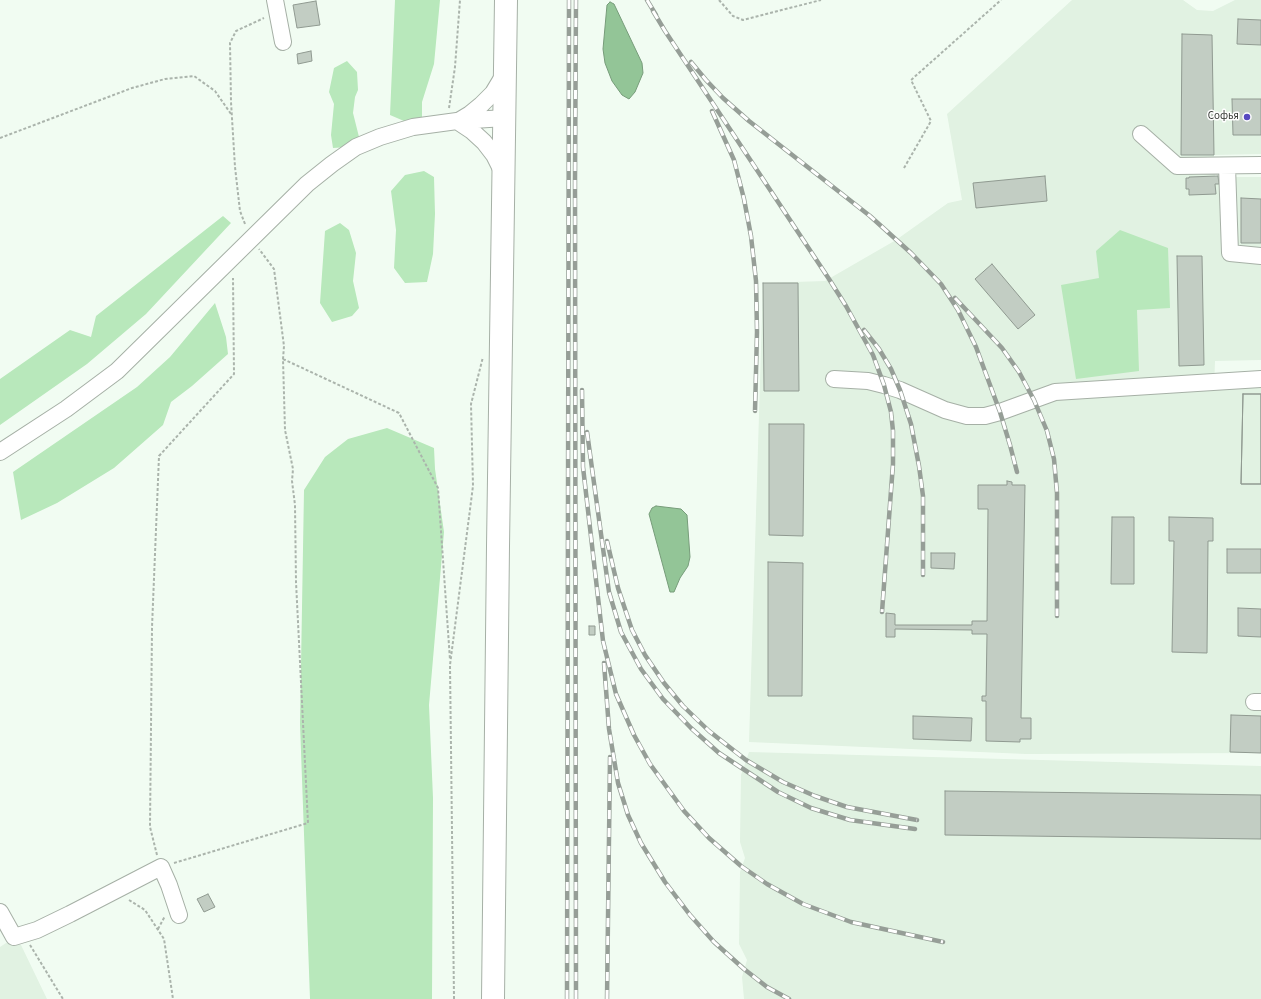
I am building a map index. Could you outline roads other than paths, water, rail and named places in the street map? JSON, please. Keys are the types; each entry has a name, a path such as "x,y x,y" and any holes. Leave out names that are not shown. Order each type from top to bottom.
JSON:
{"highway":[{"path":"493,999 506,0"}],"street":[{"path":"276,6 283,42"},
{"path":"452,122 470,114 481,106 493,93 505,73"},
{"path":"0,452 66,409 117,371 307,184 356,147 380,137 413,127 505,118"},
{"path":"452,122 472,131 484,142 494,155 504,173"},
{"path":"1141,134 1177,166 1261,165"},
{"path":"1227,166 1230,253 1261,256"},
{"path":"834,379 868,381 900,390 945,410 967,416 985,416 1055,392 1261,379"},
{"path":"0,912 14,937 37,930 161,867 179,915"}],"railway":[{"path":"567,999 569,0"},
{"path":"576,0 576,999"},
{"path":"647,0 656,15"},
{"path":"653,11 829,279 873,355 884,385 891,412 893,431 893,464 882,612"},
{"path":"691,62 723,98 749,121 870,216 911,253 941,284 958,310 976,347 1000,412 1017,472"},
{"path":"712,111 734,160 744,199 751,236 756,281 757,332 755,411"},
{"path":"955,298 1002,348 1019,372 1034,400 1047,431 1054,459 1057,493 1057,616"},
{"path":"864,330 879,349 891,369 900,390 911,424 923,496 923,575"},
{"path":"582,390 583,467 603,641 616,694 634,735 650,764 684,811 709,838 741,866 767,884 803,904 851,922 943,942"},
{"path":"587,432 609,592 621,632 641,669 663,699 691,728 719,753 778,792 811,808 850,820 915,829"},
{"path":"607,541 618,588 632,630 645,655 664,683 683,706 709,731 746,760 783,782 815,796 847,807 917,820"},
{"path":"604,663 609,729 618,783 628,815 641,843 665,882 690,915 714,942 767,987 789,999"},
{"path":"607,999 610,757"}],"place":[{"name":"Софья","path":"1247,117"}]}
